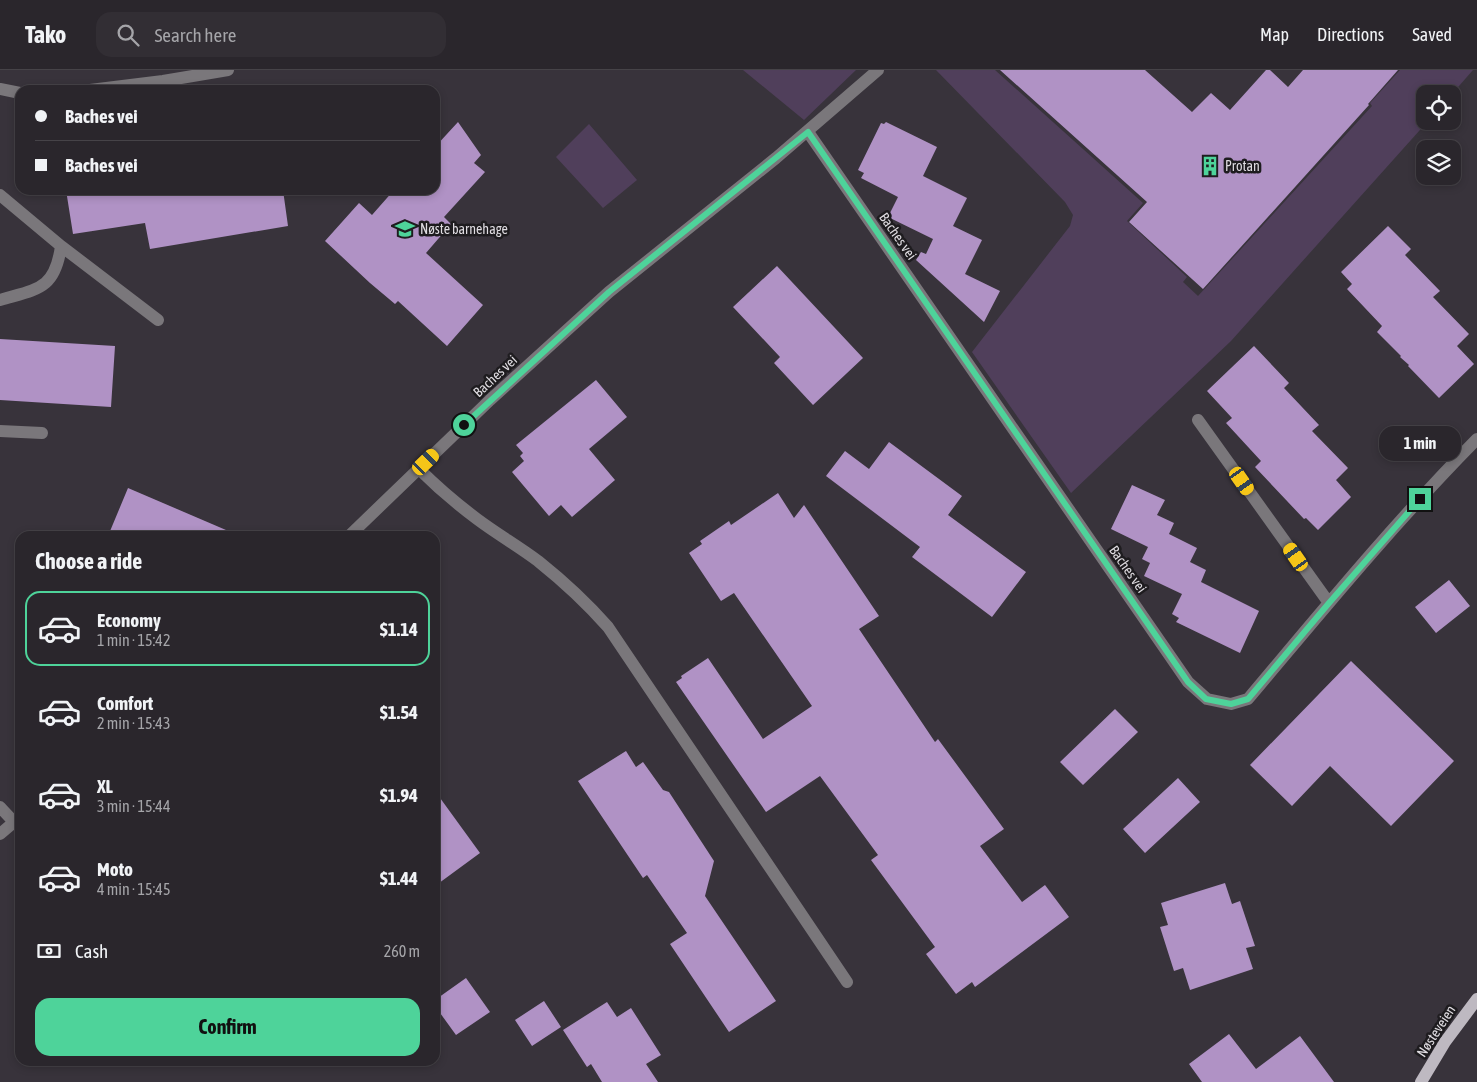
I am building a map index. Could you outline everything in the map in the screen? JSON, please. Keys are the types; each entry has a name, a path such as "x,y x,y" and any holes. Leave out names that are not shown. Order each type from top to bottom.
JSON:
{"main road":[{"name":"Nøsteveien","path":"1421,1082 1445,1042 1477,998"}],"street":[{"path":"131,85 228,70"},
{"name":"Baches vei","path":"354,531 490,400 609,292 808,132 878,70"},
{"path":"0,89 15,92"},
{"name":"Baches vei","path":"808,132 1188,682 1206,699 1231,704 1248,699 1329,603 1446,470 1477,439"},
{"path":"0,195 61,246 158,320"},
{"path":"0,300 38,289 53,277 59,262 61,246"},
{"path":"1198,420 1329,603"},
{"path":"0,431 42,433"},
{"path":"419,469 476,519 537,560 562,580 586,602 608,627 847,982"},
{"path":"0,807 15,818"},
{"path":"0,834 15,821"}],"shaded area":[{"path":"743,70 856,70 804,120"},
{"path":"936,70 995,70 1143,203 1127,221 1187,277 1183,282 1198,296 1372,106 1370,103 1400,70 1473,70 1460,85 1416,85 1416,130 1420,130 1231,341 1071,493 972,352 1070,226 1073,215 1065,202"},
{"path":"589,124 637,180 603,208 556,157"}],"building":[{"name":"Protan","path":"1000,70 1145,70 1192,112 1211,93 1230,110 1266,70 1270,70 1288,87 1303,70 1398,70 1369,105 1203,289 1129,222 1147,202"},
{"path":"458,122 481,155 474,163 485,172 444,217 451,224 426,253 483,305 447,346 398,301 395,304 370,283 325,241 359,203 372,215 390,195 440,195 440,142"},
{"path":"886,122 937,147 923,176 967,198 953,226 982,240 965,274 1000,291 984,322 916,260 921,252 926,254 933,239 888,217 898,197 861,178 864,173 858,170 881,123 884,124"},
{"path":"67,195 284,195 288,226 150,249 145,223 73,234"},
{"path":"1388,226 1411,249 1405,255 1440,291 1433,297 1469,334 1457,346 1474,364 1439,398 1377,332 1382,326 1347,289 1352,284 1341,272"},
{"path":"777,266 863,358 813,405 774,363 780,357 733,307"},
{"path":"0,339 115,346 111,407 0,400"},
{"path":"1254,346 1289,383 1284,388 1319,425 1312,431 1348,468 1336,480 1351,497 1318,530 1306,518 1304,519 1255,467 1261,461 1226,423 1232,418 1207,391"},
{"path":"596,380 627,417 589,449 615,480 572,517 561,505 549,516 512,472 524,461 520,456 523,453 516,445"},
{"path":"889,442 962,496 948,515 1026,572 992,617 912,557 920,547 826,476 845,451 869,469"},
{"path":"1132,485 1165,500 1157,515 1174,523 1169,534 1197,548 1190,562 1206,570 1201,582 1259,611 1240,653 1176,622 1179,618 1172,614 1182,594 1144,576 1150,563 1142,559 1148,547 1111,529"},
{"path":"128,488 228,531 110,531"},
{"path":"778,493 794,518 804,505 879,616 859,629 935,742 938,739 1004,829 980,846 1022,902 1045,885 1069,917 975,987 972,982 956,994 926,954 935,947 871,860 878,855 820,776 766,812 676,682 682,678 681,676 708,658 763,739 812,706 734,593 721,601 689,553 702,544 700,541 729,521 731,525"},
{"path":"1449,580 1470,606 1436,633 1415,607"},
{"path":"1351,661 1454,761 1391,826 1330,766 1292,806 1250,765"},
{"path":"1115,709 1138,732 1083,785 1060,762"},
{"path":"626,751 636,767 643,762 663,790 669,792 714,861 705,896 776,1001 729,1032 670,944 687,933 647,875 643,878 578,781"},
{"path":"1178,778 1200,802 1145,853 1123,829"},
{"path":"440,798 480,853 440,882"},
{"path":"1225,883 1232,904 1240,901 1255,946 1246,948 1253,969 1190,990 1183,968 1174,971 1160,927 1168,925 1161,903"},
{"path":"466,978 490,1012 456,1035 440,1013 440,996"},
{"path":"544,1001 561,1027 532,1046 515,1020"},
{"path":"607,1002 617,1017 631,1008 661,1055 646,1064 658,1082 602,1082 591,1064 587,1067 563,1030"},
{"path":"1229,1034 1256,1069 1300,1036 1334,1082 1202,1082 1189,1064"}],"place":[{"name":"Protan","path":"1210,166"},
{"name":"Nøste barnehage","path":"405,229"}],"route":[{"path":"464,425 609,292 808,132 1188,682 1206,699 1231,704 1248,699 1420,499"}]}
